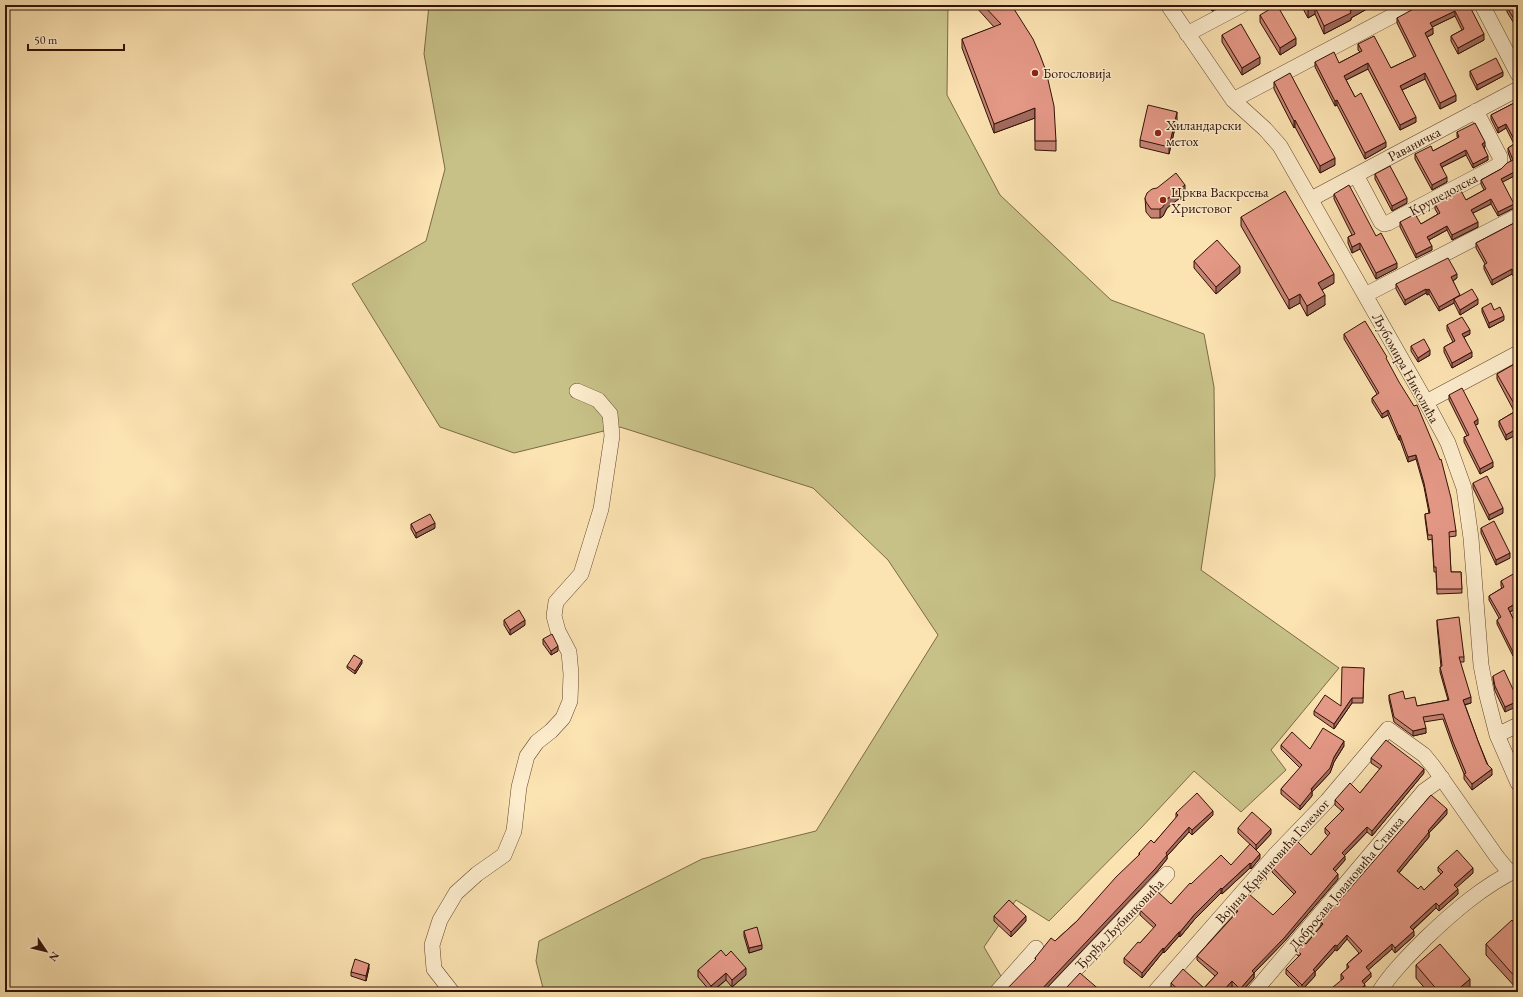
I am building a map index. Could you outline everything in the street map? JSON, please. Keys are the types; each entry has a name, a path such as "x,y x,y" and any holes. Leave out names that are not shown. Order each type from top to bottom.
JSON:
{"street":[{"name":"Љубомира Николића","path":"1168,5 1233,100 1265,129 1280,146 1448,443 1464,488 1481,664 1487,696 1498,735 1518,783"},
{"path":"1187,34 1242,5"},
{"path":"1233,100 1413,5"},
{"path":"1482,5 1518,74"},
{"name":"Раваничка","path":"1311,199 1518,89"},
{"name":"Крушедолска","path":"1356,175 1381,222 1384,224 1497,166 1500,162 1500,157 1476,111"},
{"path":"1365,295 1518,216"},
{"path":"1426,402 1518,353"},
{"path":"452,992 434,969 432,945 440,920 456,893 477,874 504,854 514,831 519,787 527,756 537,742 563,718 570,701 568,652 558,631 554,616 556,602 581,574 601,509 612,436 610,414 598,400 577,391"},
{"path":"1498,735 1518,725"},
{"name":"Војина Крајиновића Големог","path":"1154,992 1276,854 1327,801 1388,729 1424,755 1442,778"},
{"path":"1379,992 1397,967 1444,921 1494,882 1514,871 1497,857 1442,778"},
{"name":"Добросава Јовановића Станка","path":"1254,992 1424,792 1442,778"},
{"name":"Ђорђа Љубинковића","path":"1054,992 1167,874"},
{"path":"997,992 1036,948"}],"shaded area":[{"path":"429,5 948,5 947,95 1000,195 1111,300 1204,334 1214,387 1215,476 1201,570 1339,668 1271,750 1286,770 1241,812 1194,771 1141,828 1049,921 1016,900 984,947 1001,976 987,992 544,992 536,961 539,941 702,859 816,831 938,635 888,560 813,488 620,427 514,453 440,427 352,284 426,241 445,169 424,54"}],"building":[{"path":"983,5 1011,5 1033,39 1046,71 1054,106 1056,141 1035,141 1035,108 994,124 962,39 1001,24"},
{"path":"1277,5 1296,38 1280,48 1260,15"},
{"path":"1305,5 1360,5 1350,11 1351,13 1324,26 1315,7 1308,10"},
{"path":"1420,5 1423,9 1431,5 1469,5 1484,34 1458,48 1451,36 1464,29 1455,11 1430,23 1433,28 1425,33 1456,95 1440,103 1425,73 1400,86 1416,117 1400,125 1368,63 1344,76 1355,97 1361,93 1386,142 1365,153 1337,100 1335,101 1315,62 1334,52 1339,63 1362,51 1358,44 1374,36 1391,68 1416,56 1397,18"},
{"path":"1511,5 1518,5 1518,26 1507,7"},
{"path":"1241,24 1260,57 1242,68 1222,35"},
{"path":"1496,58 1503,72 1477,85 1470,71"},
{"path":"1290,73 1335,158 1320,166 1274,82"},
{"path":"1518,101 1518,170 1501,179 1514,204 1498,212 1491,199 1471,210 1478,222 1452,235 1447,226 1427,237 1432,246 1416,254 1400,222 1415,214 1421,224 1440,213 1435,204 1461,191 1466,200 1486,189 1481,180 1501,169 1513,160 1508,148 1516,143 1506,124 1498,128 1491,115"},
{"name":"Хиландарски метох","path":"1148,105 1177,112 1169,147 1140,140"},
{"path":"1475,123 1485,142 1482,144 1488,156 1473,164 1466,150 1440,164 1447,177 1432,185 1415,154 1431,146 1433,151 1459,137 1457,132"},
{"path":"1390,166 1407,198 1392,206 1375,174"},
{"path":"1176,173 1185,185 1167,199 1163,207 1160,209 1151,209 1145,198 1147,193 1152,189 1157,188"},
{"path":"1349,185 1376,236 1381,233 1397,263 1376,273 1360,243 1352,247 1348,237 1355,234 1334,194"},
{"path":"1285,191 1334,274 1318,283 1325,295 1307,306 1300,294 1289,300 1241,217"},
{"path":"1518,221 1518,279 1512,269 1492,280 1484,265 1487,263 1476,243"},
{"path":"1217,240 1240,266 1216,287 1194,261"},
{"path":"1448,258 1457,274 1451,277 1460,295 1439,307 1429,289 1426,289 1405,300 1396,284"},
{"path":"1472,289 1478,299 1460,310 1454,299"},
{"path":"1491,303 1494,310 1500,307 1504,316 1489,323 1482,308"},
{"path":"1462,317 1470,330 1462,334 1472,352 1452,363 1444,347 1455,341 1447,325"},
{"path":"1365,321 1387,357 1386,358 1399,382 1414,406 1417,405 1440,460 1441,459 1451,498 1456,531 1449,532 1451,572 1461,572 1462,589 1437,589 1432,535 1428,535 1425,514 1430,513 1424,483 1416,455 1408,457 1400,435 1399,436 1388,410 1382,414 1372,398 1379,393 1344,334"},
{"path":"1424,339 1430,350 1418,358 1411,346"},
{"path":"1518,362 1518,428 1506,435 1499,421 1516,411 1514,408 1516,407 1497,374"},
{"path":"1462,388 1478,419 1474,422 1493,462 1480,469 1464,437 1469,435 1449,395"},
{"path":"1487,476 1503,508 1489,515 1473,483"},
{"path":"430,514 435,523 416,533 411,524"},
{"path":"1494,521 1510,553 1496,560 1481,528"},
{"path":"1515,573 1518,579 1518,602 1508,608 1518,629 1518,649 1513,652 1497,620 1501,617 1489,596 1504,587 1501,581"},
{"path":"519,610 525,620 510,630 504,620"},
{"path":"1459,617 1464,657 1459,657 1471,697 1463,700 1487,764 1492,769 1472,784 1464,774 1466,773 1443,714 1423,717 1426,728 1413,731 1394,717 1389,695 1403,691 1405,699 1415,697 1417,706 1449,700 1440,667 1442,666 1437,620"},
{"path":"552,634 558,646 551,651 543,639"},
{"path":"354,655 362,660 355,671 347,666"},
{"path":"1342,667 1364,668 1363,698 1352,698 1334,724 1314,711 1325,695 1341,706"},
{"path":"1504,670 1518,700 1505,707 1495,686 1493,676"},
{"path":"1323,728 1344,741 1334,757 1330,768 1311,789 1312,791 1300,806 1281,789 1302,765 1281,745 1292,732 1310,749"},
{"path":"1386,740 1424,769 1372,831 1367,827 1342,853 1345,856 1333,869 1338,874 1284,938 1252,971 1254,973 1240,989 1232,981 1222,992 1181,992 1171,983 1183,969 1204,988 1218,973 1197,956 1238,911 1236,910 1249,894 1273,915 1296,892 1272,867 1297,841 1311,855 1330,833 1325,828 1344,809 1335,800 1350,783 1360,793 1382,766 1371,758"},
{"path":"1518,747 1518,756 1515,748"},
{"path":"1197,793 1213,811 1192,830 1189,827 1166,853 1167,855 1155,869 1039,992 1004,992 1036,959 1035,958 1051,938 1055,941 1077,921 1116,877 1140,854 1139,853 1151,840 1154,843 1178,815 1176,813"},
{"path":"1431,795 1447,809 1397,871 1418,889 1421,886 1424,890 1443,872 1438,867 1457,850 1473,868 1454,885 1458,889 1439,906 1436,903 1410,927 1414,931 1395,948 1392,944 1366,967 1371,973 1362,981 1365,985 1357,992 1327,992 1344,978 1341,974 1349,967 1347,964 1362,951 1347,935 1337,946 1335,945 1302,985 1286,969 1301,954 1297,950 1304,942 1306,944 1323,924 1321,922"},
{"path":"1252,812 1271,829 1256,845 1238,828"},
{"path":"1250,844 1260,854 1251,864 1250,863 1222,889 1221,888 1194,915 1142,973 1124,958 1156,925 1140,910 1158,892 1171,904 1190,883 1191,884 1221,855 1231,865"},
{"path":"1009,900 1026,916 1011,932 994,916"},
{"path":"1512,920 1516,925 1518,923 1517,979 1486,944"},
{"path":"757,927 762,945 749,948 744,931"},
{"path":"1440,944 1470,979 1455,992 1439,992 1416,965"},
{"path":"721,950 726,956 731,951 746,968 732,980 726,973 711,986 698,970"},
{"path":"355,959 369,964 366,976 351,972"},
{"path":"1080,973 1102,992 1072,992 1067,987"}],"place":[{"name":"Богословија","path":"1035,73"},
{"name":"Хиландарски метох","path":"1158,133"},
{"name":"Црква Васкрсења Христовог","path":"1163,200"}]}
